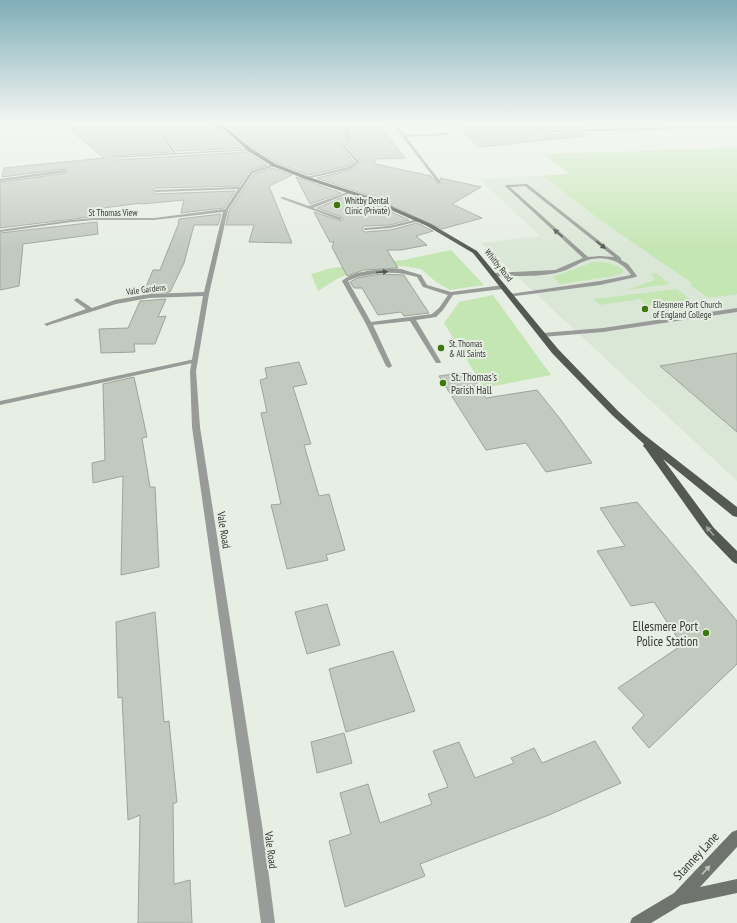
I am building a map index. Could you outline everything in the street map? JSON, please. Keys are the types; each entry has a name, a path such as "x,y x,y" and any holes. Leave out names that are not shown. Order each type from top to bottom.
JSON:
{"main road":[{"name":"Whitby Road","path":"274,165 350,192 418,220 475,252 555,351 615,413 639,435 737,513"},
{"name":"Whitby Road","path":"639,435 710,531 737,559"},
{"name":"Stanney Lane","path":"637,923 679,898 737,837"},
{"name":"Stanney Lane","path":"679,898 737,886"}],"street":[{"name":"Vale Road","path":"268,923 256,830 196,427 193,371 206,294 226,210 252,172 274,165"},
{"path":"307,178 349,168 353,165"},
{"path":"426,165 439,182"},
{"path":"0,180 65,171"},
{"path":"46,174 48,180"},
{"path":"510,296 600,283 634,276 630,268 526,185 506,186 587,259"},
{"path":"156,191 242,188"},
{"path":"308,208 350,192"},
{"path":"282,198 340,219"},
{"name":"St Thomas View","path":"0,231 71,220 154,219 226,210"},
{"path":"365,229 392,229 418,220"},
{"path":"493,275 556,272 587,259 604,257 621,261"},
{"path":"390,366 345,281 347,279 378,272 400,271 419,276 425,286 451,294 503,287"},
{"name":"Vale Gardens","path":"47,324 115,302 149,296 206,294"},
{"path":"369,324 413,320 434,316 441,309 451,294"},
{"path":"77,300 91,310"},
{"path":"542,335 603,330 737,310"},
{"path":"413,320 438,362"},
{"path":"0,403 195,361"}],"shaded area":[{"name":"Ellesmere Port Church of England College","path":"558,165 737,165 737,481 481,243 540,236 479,179 570,174"}],"green space":[{"path":"558,165 737,165 737,294 709,298 691,286 692,283 603,222 543,176 570,174"},
{"path":"451,250 484,285 450,290 436,282 421,269 401,266 352,272 337,279 318,291 311,274 332,268 404,260"},
{"path":"593,262 602,262 617,266 624,271 619,275 560,284 553,277"},
{"path":"656,273 670,284 627,290 652,281 655,279 651,274"},
{"path":"677,289 691,300 647,306 640,299 600,305 594,299"},
{"path":"493,295 551,375 484,388 444,323 459,302"}],"building":[{"path":"33,165 267,165 250,170 239,186 156,188 153,190 156,194 235,191 224,208 181,213 184,200 141,203 96,209 97,216 0,228 0,182 67,173 65,169 2,177 4,168"},
{"path":"282,165 349,165 347,166 308,175"},
{"path":"358,165 380,165 431,176 438,184 442,183 440,178 481,187 452,204 482,218 442,229 370,196 317,178 350,170"},
{"path":"273,168 292,175 269,186 292,243 249,242 254,225 226,225 229,211 254,174"},
{"path":"296,177 305,180 341,193 310,204"},
{"path":"349,195 365,200 409,220 390,225 365,226 362,230 365,232 390,230 417,223 433,231 416,236 427,245 401,250 387,250 398,268 364,270 347,276 332,247 334,242 330,242 314,212 341,221 344,219 342,217 317,208"},
{"path":"221,214 218,225 194,225 184,263 170,292 143,294 153,270 160,270 179,219"},
{"path":"97,222 98,234 23,244 19,286 0,290 0,233"},
{"path":"380,274 404,275 429,313 404,316 401,312 378,315 362,288 354,288 350,282 357,278"},
{"path":"166,299 158,317 166,316 155,344 134,344 135,352 101,353 99,329 128,328 140,301"},
{"path":"737,353 737,432 660,366"},
{"path":"299,362 307,384 293,387 311,444 304,445 319,496 329,494 345,550 326,555 328,560 287,569 271,505 281,504 261,413 267,412 260,380 267,378 265,368"},
{"path":"470,372 486,398 537,390 592,463 546,472 526,443 486,450 439,376"},
{"path":"134,377 147,437 142,438 150,487 155,487 159,567 121,575 123,476 93,483 92,463 105,460 103,384"},
{"name":"Ellesmere Port Police Station","path":"637,502 737,621 737,664 649,748 632,728 644,715 618,688 682,645 654,602 631,606 597,551 625,546 600,508"},
{"path":"327,604 340,645 307,654 295,612"},
{"path":"155,612 164,722 169,721 177,802 173,804 174,884 190,880 192,923 138,923 140,815 128,820 122,697 118,698 116,622"},
{"path":"393,651 415,711 346,732 329,669"},
{"path":"344,733 352,763 317,773 311,742"},
{"path":"595,741 621,783 549,815 420,864 425,876 345,907 329,841 351,834 340,793 368,784 380,823 432,804 428,794 448,787 433,751 459,742 475,778 514,763 511,758 534,748 542,763"}],"place":[{"name":"Whitby Dental Clinic (Private)","path":"337,205"},
{"name":"Ellesmere Port Church of England College","path":"645,309"},
{"name":"St. Thomas & All Saints","path":"441,348"},
{"name":"St. Thomas's Parish Hall","path":"443,383"},
{"name":"Ellesmere Port Police Station","path":"706,633"}]}
